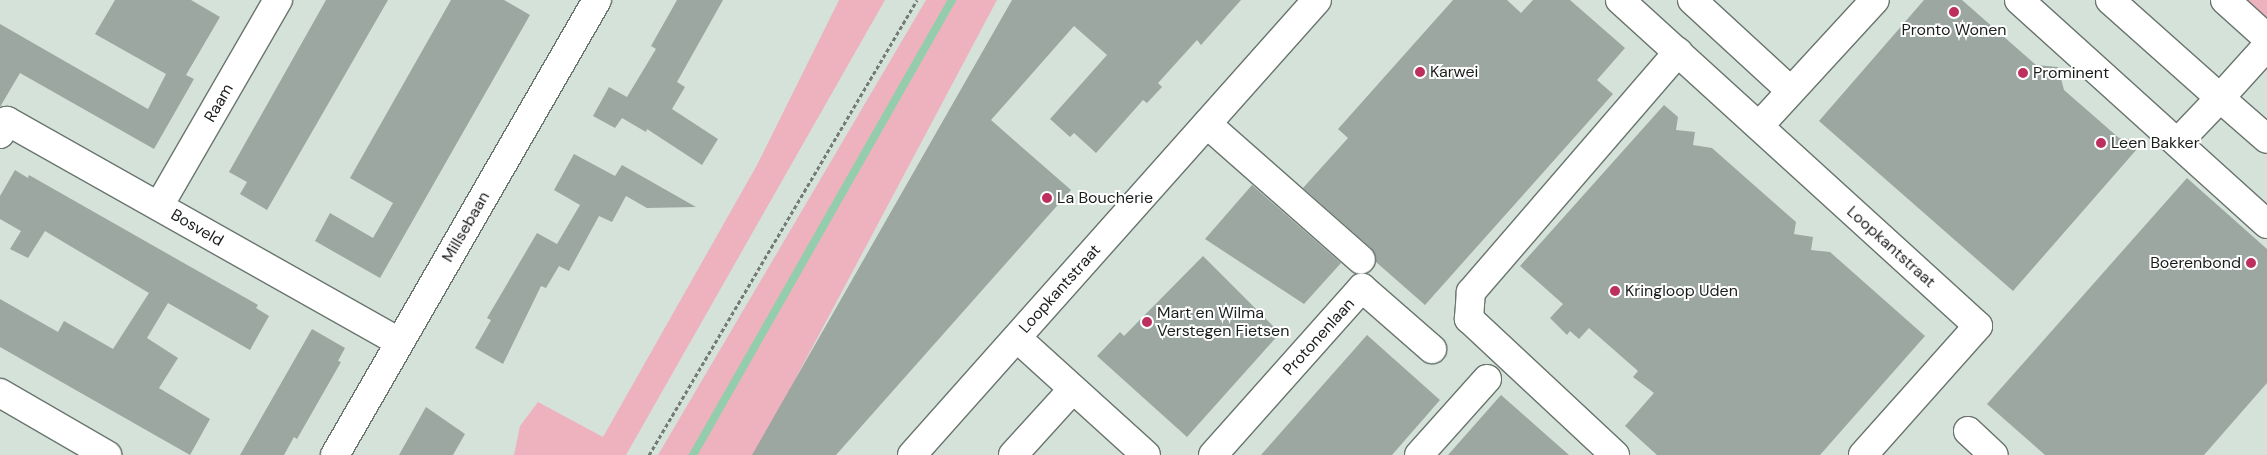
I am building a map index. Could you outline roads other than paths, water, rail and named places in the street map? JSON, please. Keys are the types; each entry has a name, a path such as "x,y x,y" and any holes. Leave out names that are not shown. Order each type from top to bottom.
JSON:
{"street":[{"name":"Raam","path":"159,206 278,0"},
{"name":"Millsebaan","path":"335,455 597,0"},
{"name":"Loopkantstraat","path":"912,455 1317,0"},
{"name":"Loopkantstraat","path":"1620,0 1978,326 1863,455"},
{"path":"1692,0 1791,91"},
{"path":"1759,126 1875,0"},
{"path":"2019,0 2267,224"},
{"path":"2110,0 2267,140"},
{"path":"2224,0 2267,38"},
{"path":"2178,142 2267,46"},
{"path":"1615,455 1469,319 1471,292 1678,52"},
{"name":"Bosveld","path":"2,123 159,206 400,342"},
{"path":"1207,124 1361,260"},
{"name":"Protonenlaan","path":"1213,455 1362,288 1432,349"},
{"path":"1016,338 1146,455"},
{"path":"1419,455 1487,379"},
{"path":"1013,455 1073,389"},
{"path":"0,393 107,455"},
{"path":"1968,431 1994,455"}],"waterway":[{"path":"693,455 952,0"}],"place":[{"name":"Pronto Wonen","path":"1954,12"},
{"name":"Karwei","path":"1420,72"},
{"name":"Prominent","path":"2023,73"},
{"name":"Leen Bakker","path":"2101,143"},
{"name":"La Boucherie","path":"1047,198"},
{"name":"Boerenbond","path":"2251,263"},
{"name":"Kringloop Uden","path":"1615,291"},
{"name":"Mart en Wilma Verstegen Fietsen","path":"1147,322"}]}
